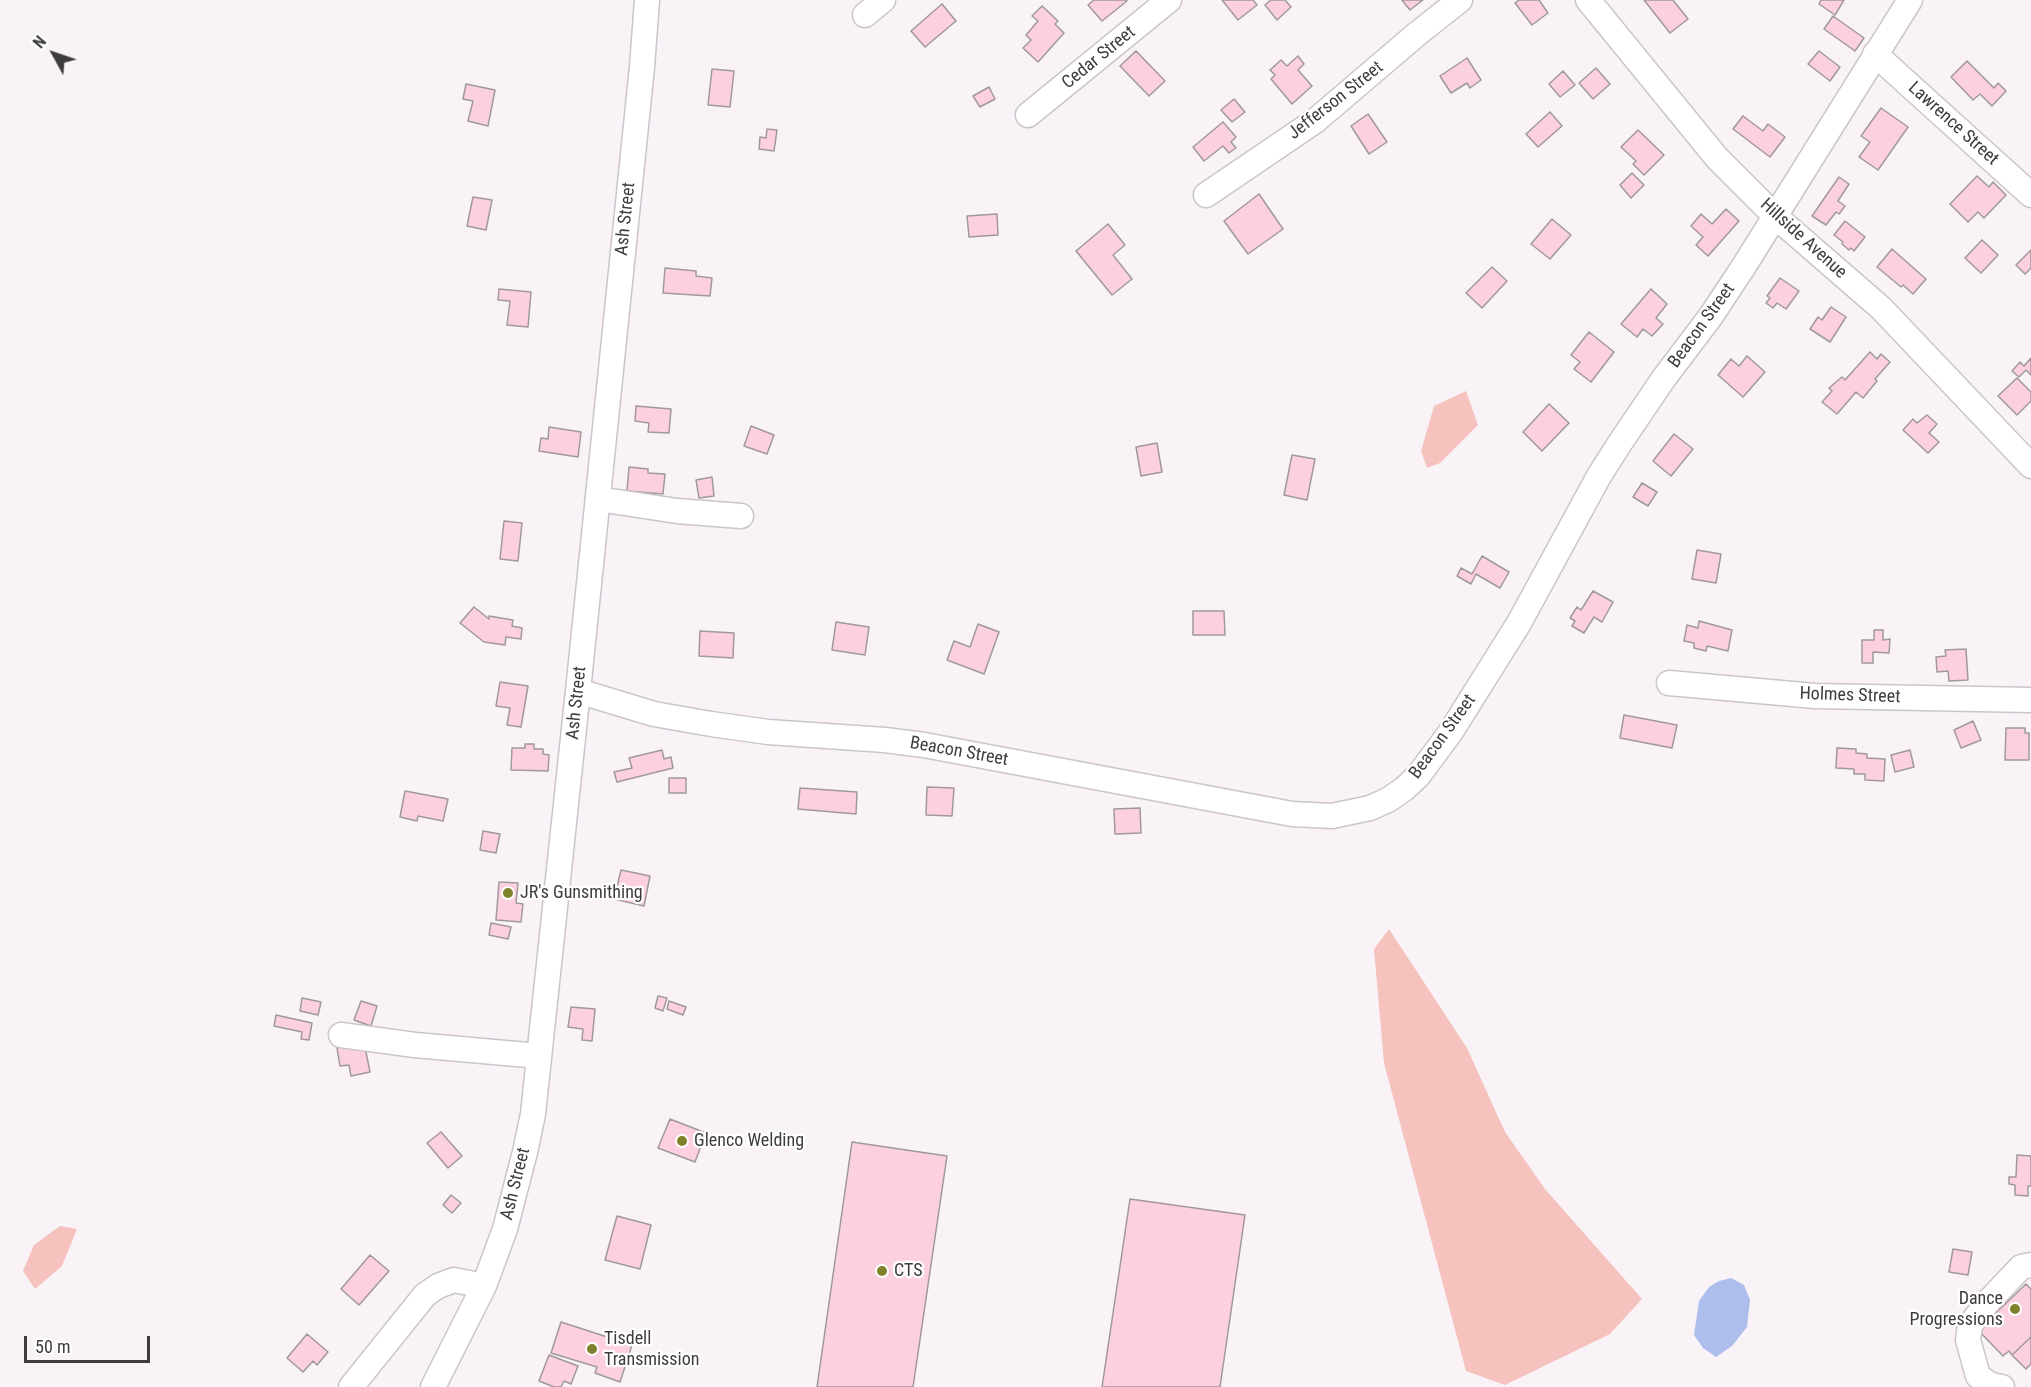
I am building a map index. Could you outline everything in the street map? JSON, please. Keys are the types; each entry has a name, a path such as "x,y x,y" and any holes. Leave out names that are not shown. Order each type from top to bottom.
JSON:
{"street":[{"name":"Ash Street","path":"433,1387 484,1286 505,1229 533,1114 598,499 647,0"},
{"name":"Cedar Street","path":"1028,115 1169,0"},
{"name":"Jefferson Street","path":"1206,195 1315,121 1460,0"},
{"name":"Hillside Avenue","path":"1588,0 1717,158 1776,217 1881,308 2031,466"},
{"name":"Beacon Street","path":"578,691 654,714 711,724 768,732 924,745 1292,814 1332,816 1370,808 1388,800 1411,782 1431,761 1450,733 1519,623 1591,491 1620,443 1664,378 1712,316 1910,0"},
{"name":"Lawrence Street","path":"1875,54 2031,195"},
{"path":"598,499 677,511 741,516"},
{"name":"Holmes Street","path":"1669,683 1815,696 2031,700"},
{"path":"341,1035 415,1045 539,1056"},
{"path":"2002,1387 1991,1385 1978,1376 1968,1340 1970,1325 1986,1304 2021,1267 2031,1265"},
{"path":"351,1387 425,1295 438,1286 454,1280 484,1286"}],"shaded area":[{"path":"1466,391 1478,425 1440,463 1427,468 1421,451 1434,406"},
{"path":"1389,929 1467,1048 1505,1132 1545,1189 1642,1299 1610,1334 1505,1385 1466,1371 1384,1063 1374,949"},
{"path":"60,1226 77,1229 62,1266 35,1289 23,1271 34,1245"}],"water":[{"path":"1731,1278 1744,1285 1750,1300 1747,1327 1732,1346 1716,1357 1703,1348 1694,1335 1699,1301 1709,1287"}],"building":[{"path":"1094,0 1127,1 1102,21 1088,5"},
{"path":"1222,0 1253,0 1257,5 1238,20"},
{"path":"1271,0 1285,0 1291,7 1277,20 1265,5"},
{"path":"1402,0 1423,0 1410,10"},
{"path":"1519,0 1539,0 1548,13 1532,25 1515,3"},
{"path":"1644,0 1673,0 1688,19 1670,33"},
{"path":"1821,0 1844,0 1835,15 1819,4"},
{"path":"942,4 956,21 925,47 911,31"},
{"path":"1042,6 1058,21 1055,24 1064,33 1038,62 1023,48 1031,40 1026,35 1038,21 1032,16"},
{"path":"1833,16 1864,38 1855,51 1824,29"},
{"path":"1136,51 1165,81 1149,96 1120,66"},
{"path":"1819,51 1840,67 1830,81 1808,64"},
{"path":"1298,56 1304,64 1298,70 1312,86 1292,104 1271,79 1275,75 1270,70 1281,60 1287,66"},
{"path":"1467,58 1481,80 1470,88 1467,83 1451,93 1440,76"},
{"path":"1967,61 1994,88 1998,83 2006,91 1992,106 1980,94 1973,100 1951,77"},
{"path":"1596,68 1610,84 1593,99 1579,83"},
{"path":"712,69 734,71 730,107 708,105"},
{"path":"1563,71 1575,85 1560,97 1549,84"},
{"path":"466,84 495,90 488,126 468,121 473,101 463,99"},
{"path":"989,87 995,99 980,107 973,96"},
{"path":"1234,99 1245,112 1232,122 1221,110"},
{"path":"1881,108 1908,127 1878,170 1859,157 1870,142 1861,136"},
{"path":"1550,112 1562,126 1538,147 1526,134"},
{"path":"1368,114 1387,142 1369,154 1351,126"},
{"path":"1743,116 1763,131 1768,124 1785,137 1770,157 1733,129"},
{"path":"1223,122 1236,137 1231,142 1236,148 1229,153 1223,146 1204,161 1193,147"},
{"path":"767,129 777,130 774,151 759,149 760,137 766,138"},
{"path":"1638,130 1664,155 1644,175 1633,164 1636,161 1621,147"},
{"path":"1632,173 1644,185 1631,198 1620,185"},
{"path":"1977,176 1989,187 1993,182 2006,195 1984,218 1978,212 1968,222 1950,204"},
{"path":"1839,177 1849,184 1838,201 1845,206 1839,214 1836,212 1826,225 1812,216"},
{"path":"1259,194 1283,229 1248,254 1224,221"},
{"path":"473,197 492,200 486,230 467,226"},
{"path":"1726,209 1739,221 1708,256 1696,245 1703,237 1691,226 1701,214 1712,224"},
{"path":"997,214 998,235 969,237 967,216"},
{"path":"1552,219 1571,235 1550,259 1531,244"},
{"path":"1845,221 1865,237 1854,251 1851,248 1849,250 1834,235"},
{"path":"1108,224 1125,245 1113,255 1132,279 1112,295 1076,251"},
{"path":"1982,240 1998,255 1981,273 1965,258"},
{"path":"1892,249 1926,279 1913,294 1877,267"},
{"path":"2031,250 2031,268 2025,274 2016,265"},
{"path":"1492,267 1507,281 1482,308 1466,293"},
{"path":"665,268 696,271 696,276 712,278 710,296 663,293"},
{"path":"1780,278 1799,291 1786,309 1777,303 1773,308 1766,303 1770,298 1767,296"},
{"path":"499,289 531,292 528,327 507,325 510,301 498,300"},
{"path":"1651,289 1667,304 1656,318 1663,324 1652,336 1643,329 1637,337 1621,324"},
{"path":"1831,307 1846,317 1830,342 1810,329 1818,317 1822,320"},
{"path":"1589,332 1614,352 1591,382 1574,369 1580,362 1571,355"},
{"path":"1870,352 1877,359 1881,354 1890,362 1875,379 1877,381 1863,398 1856,392 1837,414 1822,402 1832,391 1829,388 1842,377 1845,380"},
{"path":"1747,356 1765,372 1743,397 1718,375 1731,359 1739,366"},
{"path":"2031,358 2031,375 2026,370 2019,377 2012,371 2020,362 2024,366"},
{"path":"2017,378 2031,392 2031,401 2017,415 1998,396"},
{"path":"1549,404 1569,423 1542,451 1523,432"},
{"path":"636,406 671,409 669,433 648,432 649,423 635,421"},
{"path":"1927,415 1937,424 1929,433 1939,442 1928,453 1903,430 1913,419 1917,423"},
{"path":"751,426 774,435 767,454 744,446"},
{"path":"549,427 581,432 578,457 539,451 541,438 548,439"},
{"path":"1674,434 1693,449 1671,476 1653,461"},
{"path":"1157,443 1162,472 1141,476 1136,447"},
{"path":"1292,455 1315,459 1307,500 1284,495"},
{"path":"629,467 648,469 648,473 665,474 663,494 627,491"},
{"path":"712,477 714,496 699,498 696,480"},
{"path":"1642,483 1657,492 1648,506 1633,497"},
{"path":"504,521 522,523 518,561 500,559"},
{"path":"1697,550 1721,554 1716,583 1692,579"},
{"path":"1482,556 1509,572 1500,588 1476,574 1471,584 1457,576 1461,568 1472,574"},
{"path":"1593,591 1613,602 1602,622 1594,617 1584,633 1572,626 1575,621 1570,618 1577,607 1581,610"},
{"path":"474,607 489,619 489,616 513,620 512,626 522,628 521,639 506,637 505,645 484,642 460,623"},
{"path":"1193,611 1224,611 1225,635 1193,635"},
{"path":"1699,621 1732,630 1728,651 1707,646 1706,651 1694,648 1694,643 1684,641 1687,625 1698,628"},
{"path":"836,622 869,627 865,655 832,650"},
{"path":"978,624 999,632 984,674 947,660 954,641 970,647"},
{"path":"1874,630 1883,630 1883,640 1890,639 1889,653 1873,652 1873,663 1862,663 1862,640 1874,640"},
{"path":"700,631 734,633 733,658 699,656"},
{"path":"1966,649 1968,680 1949,681 1948,671 1937,672 1936,657 1946,656 1945,650"},
{"path":"500,682 528,686 521,727 507,725 510,708 496,706"},
{"path":"1624,715 1677,725 1672,748 1620,738"},
{"path":"1973,721 1981,740 1961,748 1954,730"},
{"path":"2006,728 2025,728 2025,733 2029,733 2029,760 2005,760"},
{"path":"525,744 534,744 534,749 543,749 543,754 549,755 548,771 511,770 512,748 525,748"},
{"path":"1837,748 1856,749 1856,753 1867,754 1867,758 1885,759 1884,781 1865,780 1865,774 1854,774 1854,769 1836,768"},
{"path":"662,750 664,759 671,757 673,768 617,782 614,772 632,768 629,758"},
{"path":"1910,750 1914,767 1895,772 1891,755"},
{"path":"669,778 686,778 686,793 669,793"},
{"path":"927,787 954,788 952,816 926,815"},
{"path":"800,788 857,792 856,814 798,809"},
{"path":"405,791 448,799 443,821 418,816 417,821 400,817"},
{"path":"1140,808 1141,833 1115,834 1114,809"},
{"path":"483,831 500,834 496,853 480,850"},
{"path":"621,870 650,876 644,906 614,899"},
{"name":"JR's Gunsmithing","path":"499,882 518,883 516,903 523,904 521,922 496,920"},
{"path":"491,923 511,927 508,939 489,935"},
{"path":"658,996 667,998 663,1011 655,1008"},
{"path":"302,998 321,1002 318,1015 300,1011"},
{"path":"361,1001 377,1006 371,1026 354,1020"},
{"path":"669,1001 686,1007 683,1015 667,1009"},
{"path":"571,1007 595,1009 592,1041 582,1040 583,1029 568,1027"},
{"path":"276,1015 312,1023 309,1040 301,1039 302,1032 274,1026"},
{"path":"364,1042 370,1072 351,1076 349,1065 340,1066 337,1048"},
{"name":"Glenco Welding","path":"670,1119 706,1133 695,1162 658,1148"},
{"path":"441,1132 462,1156 448,1168 427,1143"},
{"name":"CTS","path":"852,1142 947,1156 913,1387 817,1387"},
{"path":"2017,1155 2031,1156 2031,1186 2028,1186 2028,1196 2015,1195 2015,1185 2009,1184 2009,1177 2016,1177"},
{"path":"451,1195 461,1203 452,1213 443,1205"},
{"path":"1130,1199 1245,1215 1220,1387 1102,1387"},
{"path":"617,1216 651,1225 640,1269 605,1260"},
{"path":"1953,1249 1972,1252 1968,1275 1949,1272"},
{"path":"370,1255 389,1271 359,1305 341,1289"},
{"name":"Dance Progressions","path":"2026,1284 2031,1289 2031,1337 2012,1355 2009,1351 2003,1356 1978,1330"},
{"name":"Tisdell Transmission","path":"561,1322 632,1345 620,1382 595,1373 597,1367 551,1353"},
{"path":"307,1334 328,1352 317,1365 313,1361 303,1372 287,1358"},
{"path":"2031,1337 2031,1364 2026,1369 2012,1355"},
{"path":"549,1355 578,1366 571,1384 564,1381 561,1387 554,1387 539,1381"}],"place":[{"name":"JR's Gunsmithing","path":"508,893"},
{"name":"Glenco Welding","path":"682,1141"},
{"name":"CTS","path":"882,1271"},
{"name":"Dance Progressions","path":"2015,1309"},
{"name":"Tisdell Transmission","path":"592,1349"}]}
